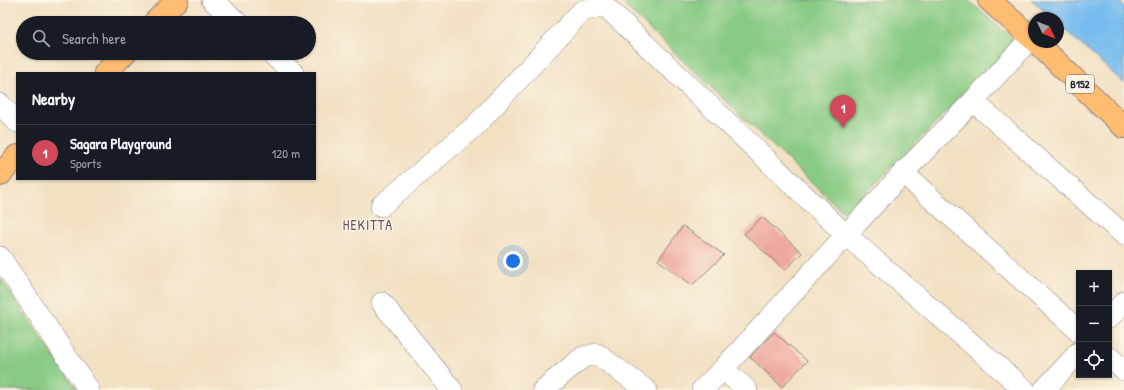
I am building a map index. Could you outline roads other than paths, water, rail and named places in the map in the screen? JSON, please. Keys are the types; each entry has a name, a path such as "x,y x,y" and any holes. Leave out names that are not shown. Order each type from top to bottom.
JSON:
{"main road":[{"path":"161,16 177,0"},
{"name":"B152","path":"988,0 1028,35"},
{"name":"B152","path":"1042,48 1124,127"},
{"path":"106,72 117,60"},
{"path":"0,175 16,157"}],"street":[{"path":"212,0 230,16"},
{"path":"381,206 476,125 582,11 604,5 846,235 1025,390"},
{"path":"702,390 903,173 1028,46"},
{"path":"279,60 292,72"},
{"path":"974,101 1124,235"},
{"path":"0,104 16,121"},
{"path":"903,173 1076,327"},
{"path":"0,257 90,390"},
{"path":"1112,315 1124,302"},
{"path":"382,303 452,390"},
{"path":"543,390 583,357 597,354 646,390"},
{"path":"1044,390 1076,355"},
{"path":"1112,360 1124,370"},
{"path":"723,369 747,390"}],"water":[{"path":"1032,0 1118,0 1124,6 1124,83 1064,29 1064,12 1045,12"}],"place":[{"name":"Sagara Playground","path":"843,128"}],"district":[{"name":"HEKITTA","path":"368,224"}]}
